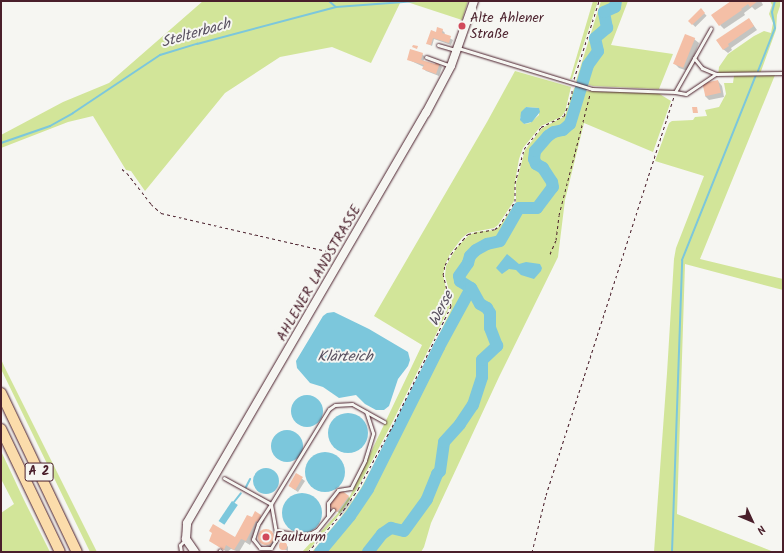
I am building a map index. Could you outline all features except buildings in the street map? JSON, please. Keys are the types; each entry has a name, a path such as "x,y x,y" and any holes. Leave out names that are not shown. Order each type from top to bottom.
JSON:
{"highway":[{"name":"A 2","path":"1,393 77,552"},
{"name":"A 2","path":"1,429 60,552"}],"street":[{"name":"AHLENER LANDSTRASSE","path":"186,539 187,523 345,256 426,114 450,66 474,1"},
{"path":"186,539 195,552"}],"lane":[{"path":"675,92 711,28"},
{"path":"438,45 457,49 590,89 675,92 686,94 716,74"},
{"path":"426,57 450,66"},
{"path":"694,58 702,68 716,74 783,73"},
{"path":"271,504 277,538 271,548 260,548 253,539 258,524 329,409 335,405 352,404 384,422"},
{"path":"328,516 328,503 338,490 351,488 365,460 373,433 366,412"},
{"path":"224,478 271,504"},
{"path":"276,531 298,535 309,534 318,530 333,510"},
{"path":"181,552 180,545 186,539"}],"path":[{"path":"308,552 340,515 358,489 392,427 451,306 444,276 445,265 451,254 468,234 495,229 499,226 515,202 515,183 524,149 541,127 564,116 572,94 599,1"},
{"path":"550,254 556,240 560,215 590,89"},
{"path":"532,552 546,495 675,92"},
{"path":"122,169 127,173 151,204 161,213 345,256"}],"green space":[{"path":"203,1 401,1 371,63 332,47 280,57 225,93 145,191 131,171 126,170 93,116 68,122 1,148 1,135 63,102 109,83"},
{"path":"404,1 468,1 462,20"},
{"path":"593,1 598,1 572,79 570,79"},
{"path":"601,1 628,1 611,45 673,54 659,89 593,86 576,81"},
{"path":"770,1 780,1 780,6 777,15 776,30 760,74 775,75 700,259 783,279 783,290 685,264 677,514 774,552 654,552 674,259 676,248 704,176 655,161 669,123 672,121 693,120 695,117 707,116 705,110 719,107 726,94 724,83 733,83 734,76 718,76 719,67 728,54 754,36 764,31 771,33 773,23 769,14 772,5"},
{"path":"515,71 571,87 565,112 561,117 541,126 523,148 519,159 515,182 514,201 498,225 494,228 468,233 462,238 450,254 445,265 443,275 450,306 390,427 357,489 339,515 307,552 302,552 338,513 350,496 422,345 374,316","holes":["526,107 539,108 539,115 530,123 524,124 520,118"]},
{"path":"574,88 586,91 658,93 671,101 653,152 584,123 565,200 558,257 499,377 431,523 424,547 421,552 312,552 342,516 360,490 394,428 451,310 452,302 445,276 446,266 452,255 458,246 469,235 476,232 495,230 500,226 516,202 516,183 525,150 542,128 565,116"},
{"path":"1,359 97,552 90,552 1,369"},
{"path":"1,451 50,552 1,552 1,513 14,504 1,479"}],"water":[{"path":"526,107 539,108 540,112 532,122 524,124 520,120 521,112"},
{"path":"507,254 519,264 526,262 540,264 542,268 541,271 534,279 521,275 516,270 509,269 502,274 496,268"},
{"name":"Klärteich","path":"334,312 369,329 408,352 410,360 408,366 398,379 389,406 384,410 376,410 365,404 356,395 339,398 323,387 310,383 297,368 296,361 323,316 327,313"},
{"path":"307,395 316,398 320,402 323,411 320,420 316,424 307,427 298,424 294,420 291,411 294,402 298,398"},
{"path":"344,413 352,413 359,416 365,422 368,433 365,444 359,450 352,453 344,453 337,450 331,444 328,437 328,429 331,422 337,416"},
{"path":"287,430 296,433 300,437 303,446 300,455 296,459 287,462 278,459 274,455 271,446 274,437 278,433"},
{"path":"329,452 336,455 342,461 345,472 344,480 336,489 329,492 321,492 314,489 306,480 305,468 308,461 317,453"},
{"path":"266,468 275,472 279,481 275,490 266,494 257,490 253,481 257,472"},
{"path":"302,493 310,495 316,499 320,505 322,513 320,521 316,527 310,531 302,533 294,531 288,527 284,521 282,513 284,505 288,499 294,495"},
{"path":"232,501 238,505 224,525 219,521"}],"waterway":[{"name":"Stelterbach","path":"329,1 336,7"},
{"name":"Stelterbach","path":"1,143 50,126 73,113 160,55 336,7 417,1"},
{"name":"Werse","path":"320,552 350,516 368,489 439,347 471,288 460,281 459,276 468,263 470,256 476,250 487,244 500,241 519,208 537,208 553,187 552,182 543,168 536,164 534,159 535,151 548,136 554,132 563,130 570,124 588,65 598,51 595,38 607,28 604,12 615,7 616,1"},
{"path":"758,71 775,28 772,12 775,1"},
{"path":"672,552 682,260 756,75"},
{"path":"368,552 382,534 391,528 404,531 427,499 437,474 440,471 444,442 460,424 473,405 482,377 482,360 497,346 490,328 490,313 487,308 480,304 471,288"},
{"path":"246,487 250,479"},
{"path":"234,502 241,493"}],"place":[{"name":"Alte Ahlener Straße","path":"462,26"},
{"name":"Faulturm","path":"266,537"}]}
